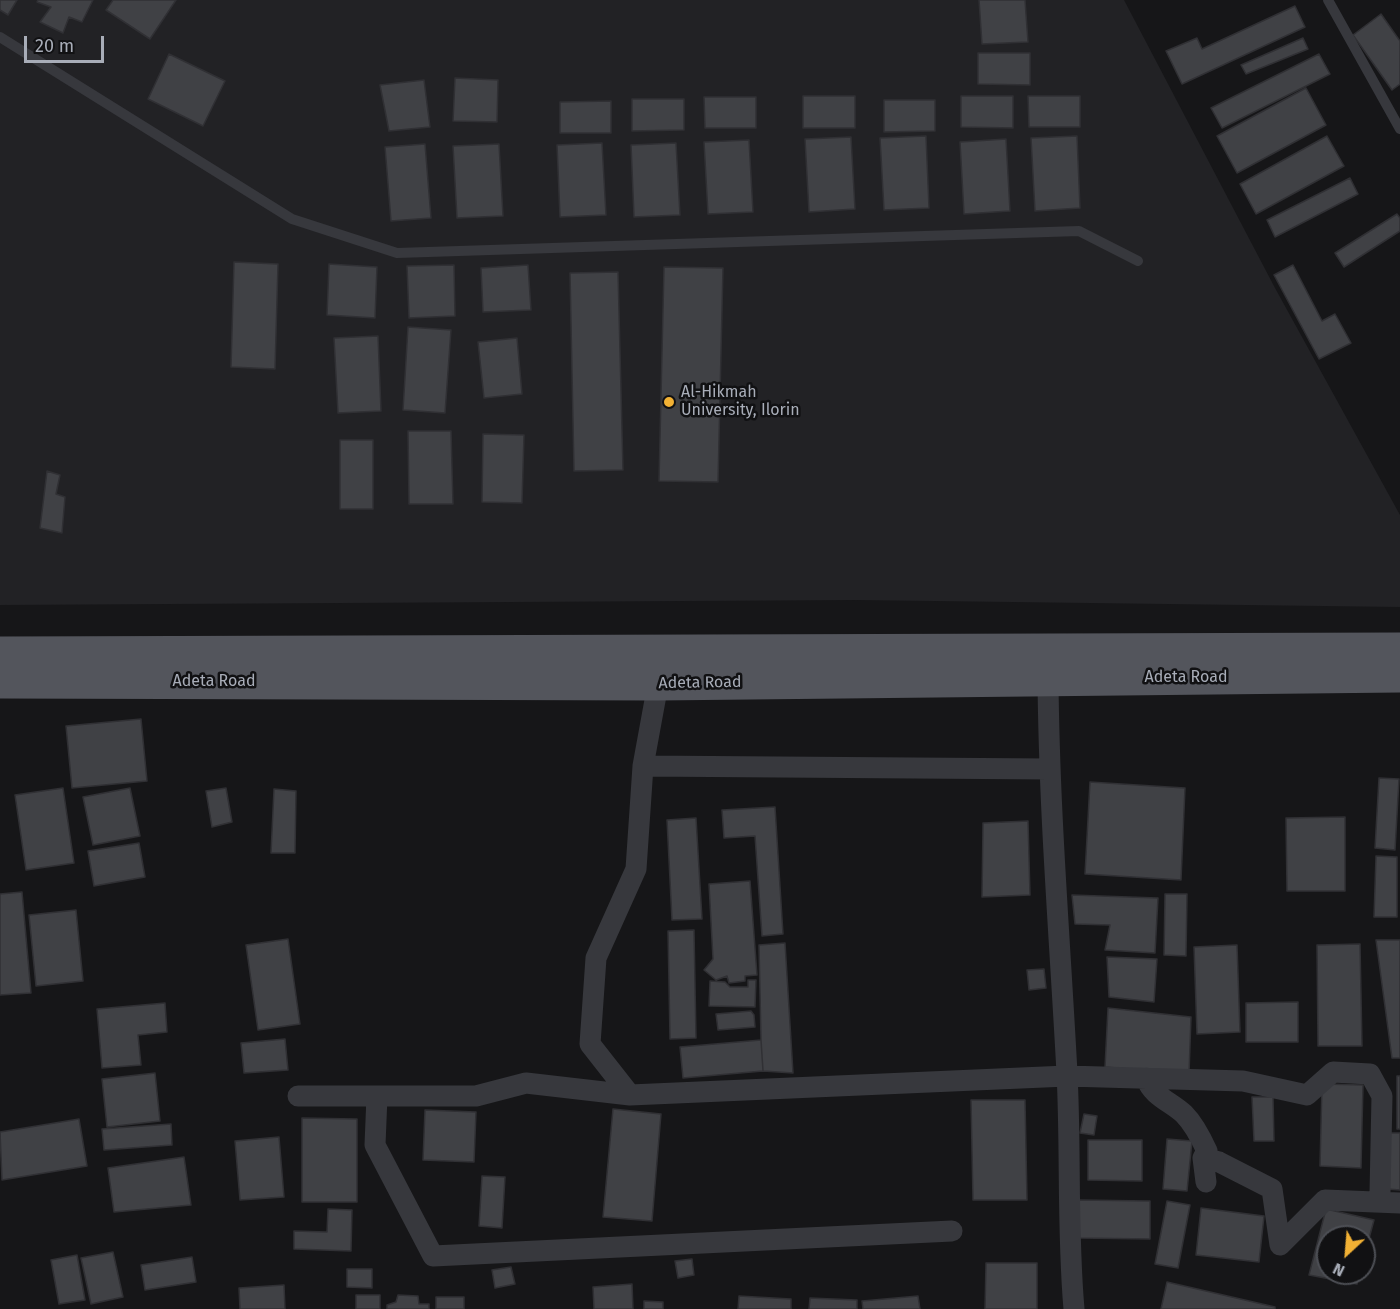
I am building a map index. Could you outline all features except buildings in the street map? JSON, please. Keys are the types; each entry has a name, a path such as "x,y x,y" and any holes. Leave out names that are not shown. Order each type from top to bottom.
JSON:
{"main road":[{"name":"Adeta Road","path":"0,653 1400,649"},
{"name":"Adeta Road","path":"0,682 658,684 1400,676"}],"street":[{"path":"1048,678 1049,768 1067,1076 1070,1262 1074,1309"},
{"path":"630,1095 590,1044 596,958 636,869 643,766 658,684"},
{"path":"643,766 1049,768"},
{"path":"298,1096 476,1096 526,1083 630,1095 1067,1076 1243,1081 1307,1095 1333,1072 1370,1074 1382,1096 1390,1194 1326,1186"},
{"path":"1146,1078 1150,1088 1184,1114 1201,1137 1207,1151 1203,1158 1206,1182"},
{"path":"377,1096 375,1145 433,1256 952,1231"},
{"path":"1203,1158 1219,1162 1272,1188 1280,1245 1325,1200 1360,1208 1400,1203"}],"lane":[{"path":"1330,1 1400,129"},
{"path":"0,37 292,219 397,253 1079,231 1138,261"}],"shaded area":[{"name":"Al-Hikmah University, Ilorin","path":"0,0 1124,0 1275,288 1400,515 1400,607 856,600 0,605"}],"place":[{"name":"Al-Hikmah University, Ilorin","path":"669,402"}]}
